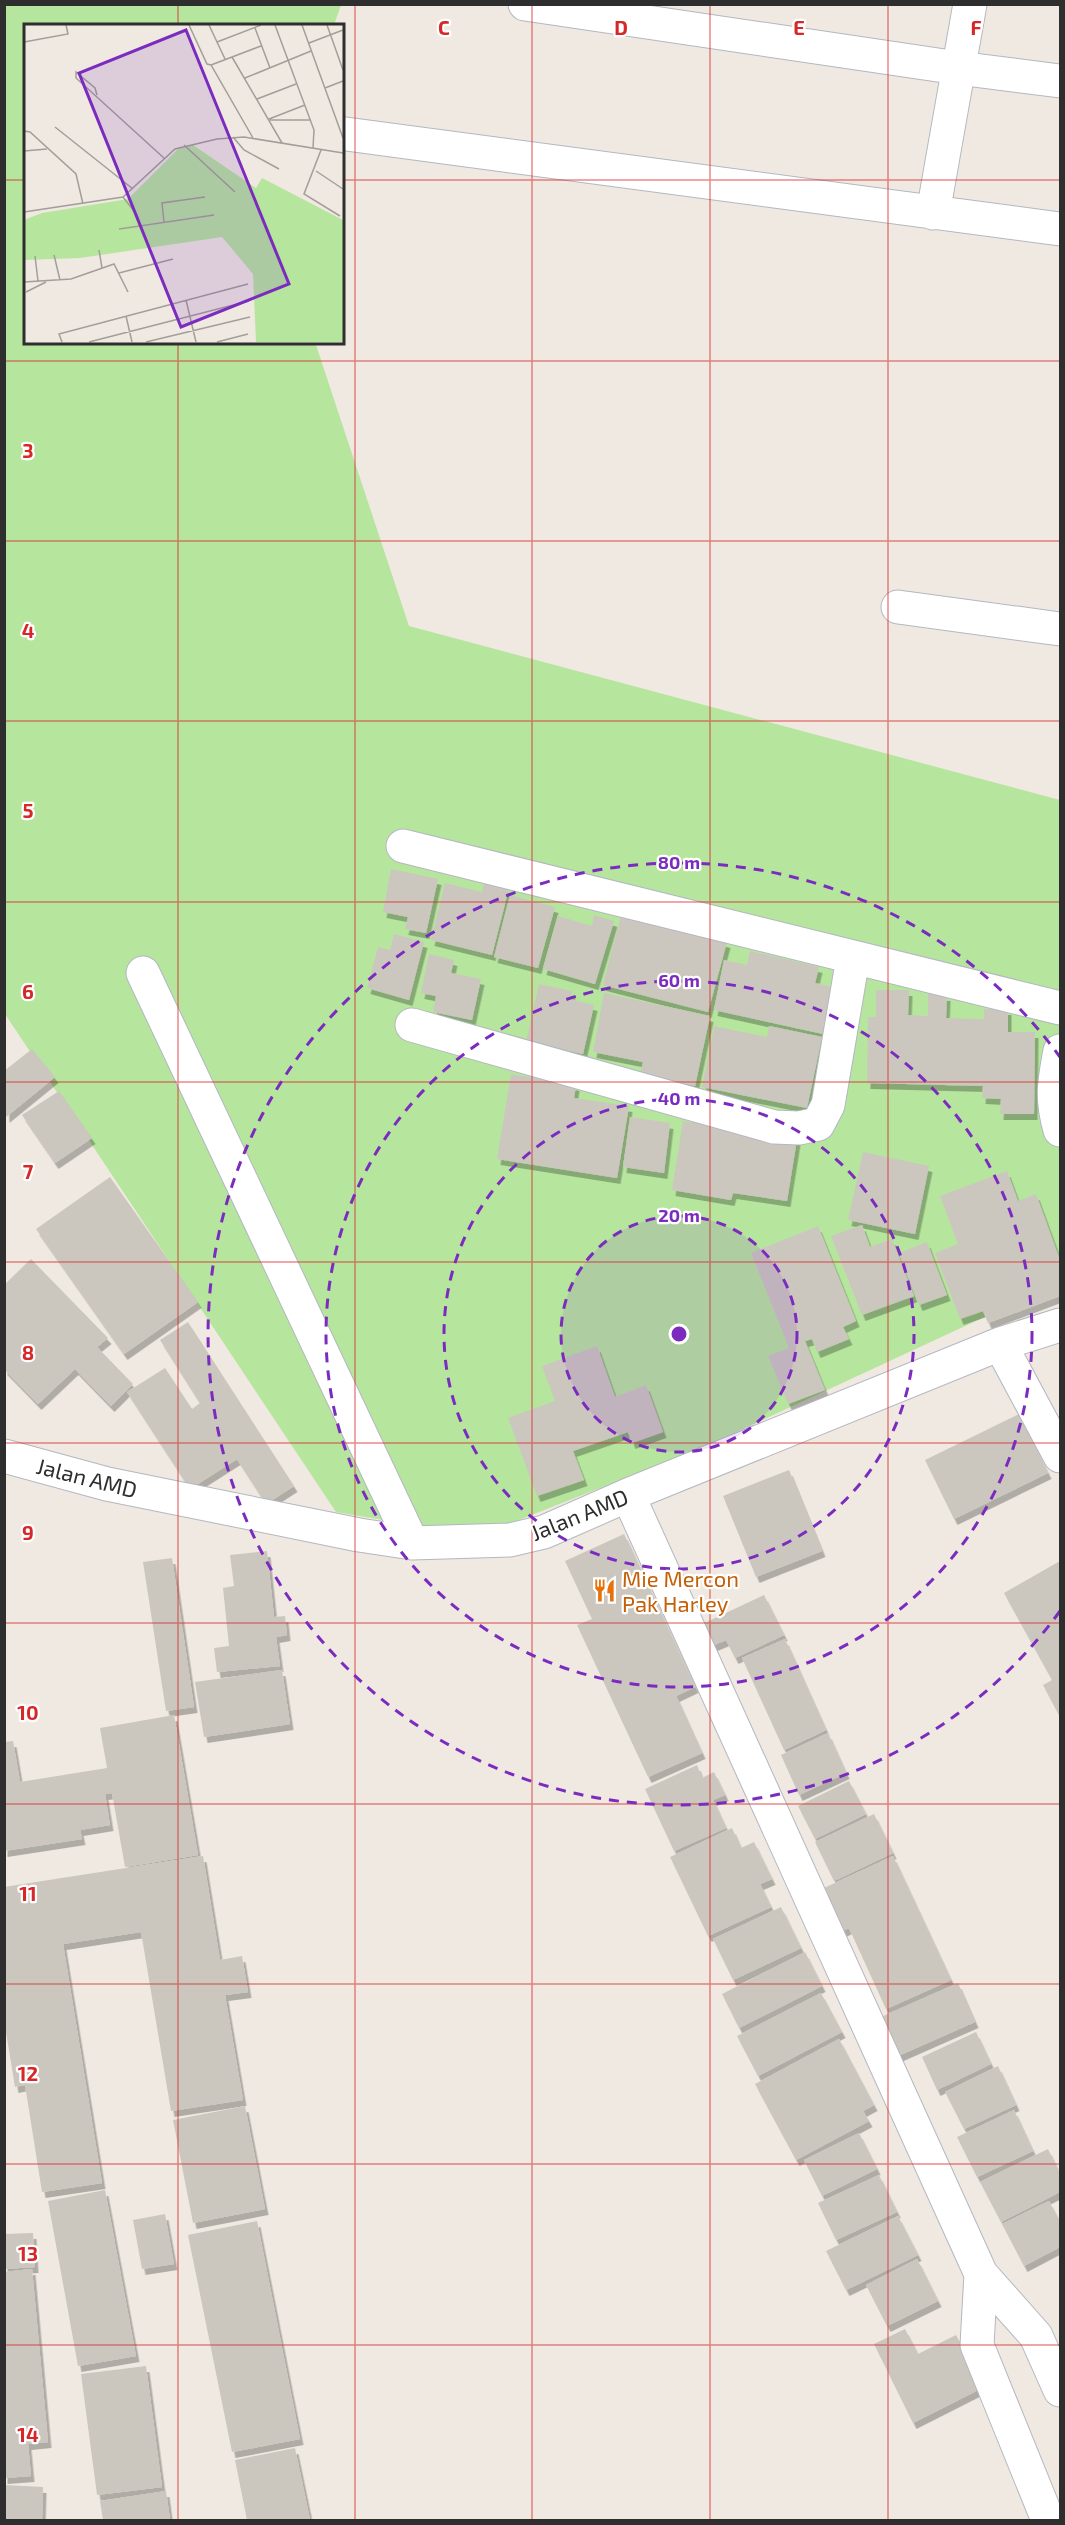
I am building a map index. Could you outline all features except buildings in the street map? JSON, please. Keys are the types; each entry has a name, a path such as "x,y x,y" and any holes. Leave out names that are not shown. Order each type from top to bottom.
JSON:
{"street":[{"path":"525,4 1060,81"},
{"path":"933,213 970,4"},
{"path":"346,134 1060,229"},
{"path":"898,607 1060,629"},
{"path":"403,846 1060,1008"},
{"path":"412,1025 774,1127 799,1128 818,1124 828,1105 853,958"},
{"path":"143,973 412,1543"},
{"path":"1060,1051 1053,1086 1054,1108 1060,1130"},
{"name":"Jalan AMD","path":"4,1456 107,1484 359,1535 412,1543 478,1543 521,1538 544,1532 628,1495 1000,1344 1060,1325"},
{"path":"1000,1344 1060,1456"},
{"path":"628,1495 981,2274 1036,2336 1060,2390"},
{"path":"981,2274 977,2344 1048,2520"}],"green space":[{"path":"4,5 341,5 334,24 24,24 24,344 316,344 409,626 1060,800 1060,1282 702,1448 478,1536 336,1512 5,1014"}],"place":[{"name":"Mie Mercon Pak Harley","path":"604,1591"}]}
